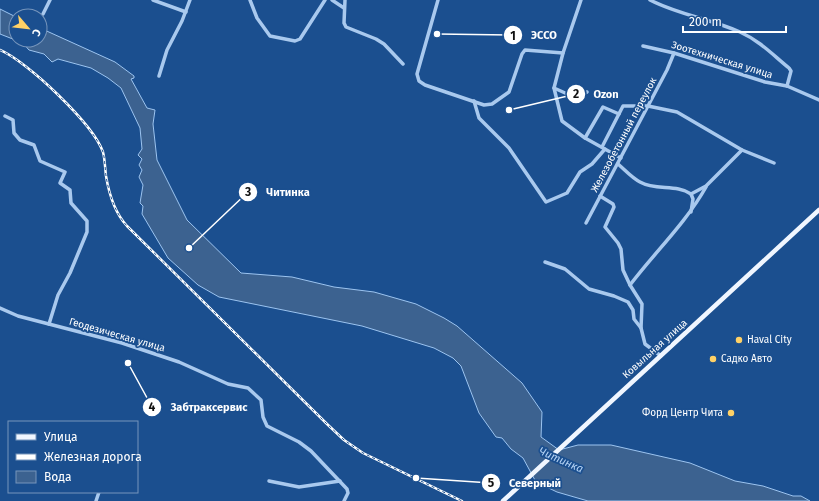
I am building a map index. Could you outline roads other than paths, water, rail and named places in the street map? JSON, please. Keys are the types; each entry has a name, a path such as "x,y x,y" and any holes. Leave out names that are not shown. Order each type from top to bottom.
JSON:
{"main road":[{"name":"Ковыльная улица","path":"503,501 819,210"}],"street":[{"path":"153,0 186,12"},
{"path":"159,76 166,50 186,12 190,0"},
{"path":"250,0 257,18 270,36 298,41 325,0"},
{"path":"332,0 344,8"},
{"path":"345,0 344,23 346,27 376,39 384,44 403,64"},
{"path":"438,0 417,74 419,81 425,85 484,105 492,104 509,92 522,54 525,50 563,53"},
{"path":"581,0 563,53 554,88 562,121 585,138 621,158"},
{"path":"650,0 670,10 739,31 761,43 791,71 787,86"},
{"name":"Зоотехническая улица","path":"643,46 674,53 765,82 787,86 819,100"},
{"name":"Железобетонный переулок","path":"586,223 667,70 674,53"},
{"path":"554,88 574,97 587,92"},
{"path":"474,101 479,118 509,148 546,202 567,193 580,172 592,164 604,148 619,114 625,105 648,106 677,112 742,150 774,164"},
{"path":"585,138 603,107 619,114"},
{"path":"5,116 13,120 14,133 20,140 34,145 38,150 40,161 64,172 60,183 70,190 71,203 87,221 88,232 70,273 58,295 48,324"},
{"path":"630,285 690,213 706,186 742,150"},
{"path":"618,164 641,183 662,188 680,188 691,194 693,199 690,213"},
{"path":"691,194 706,186"},
{"path":"600,196 613,204 614,207 605,227 621,249 623,270 630,285 642,304 641,328 646,344 661,356"},
{"path":"545,262 565,269 589,289 614,296 628,302 633,310 634,319 641,328"},
{"name":"Геодезическая улица","path":"0,308 18,316 146,351 179,362 228,384 248,388 259,396 261,400 263,417 267,426 299,442 311,451 340,481"},
{"path":"269,481 299,487 340,481 347,489 348,494 344,501"}],"water":[{"name":"Читинка","path":"0,9 8,13 8,37 0,34"},
{"name":"Читинка","path":"48,32 115,62 134,76 134,78 131,79 147,108 155,110 153,124 157,160 187,220 241,273 292,277 334,287 374,292 416,304 444,318 457,326 522,383 542,412 541,437 559,450 578,445 611,445 690,463 735,481 763,486 793,496 801,496 810,501 588,501 557,492 536,482 523,458 511,449 502,438 496,437 479,413 461,366 453,358 434,348 362,326 219,297 198,285 168,258 142,214 143,206 140,203 143,185 139,177 142,170 139,165 142,159 138,155 142,149 140,128 121,88 91,68 58,59 52,62 44,54 29,50 27,48 48,48"}],"railway":[{"path":"0,50 12,57 42,80 87,126 103,152 109,190 116,209 127,226 327,424 344,440 363,453 462,501"}],"place":[{"name":"ЭССО","path":"437,34"},
{"name":"Ozon","path":"509,110"},
{"name":"Читинка","path":"189,248"},
{"name":"Haval Сity","path":"739,340"},
{"name":"Садко Авто","path":"713,359"},
{"name":"Забтраксервис","path":"128,363"},
{"name":"Форд Центр Чита","path":"731,413"},
{"name":"Северный","path":"416,478"}]}
